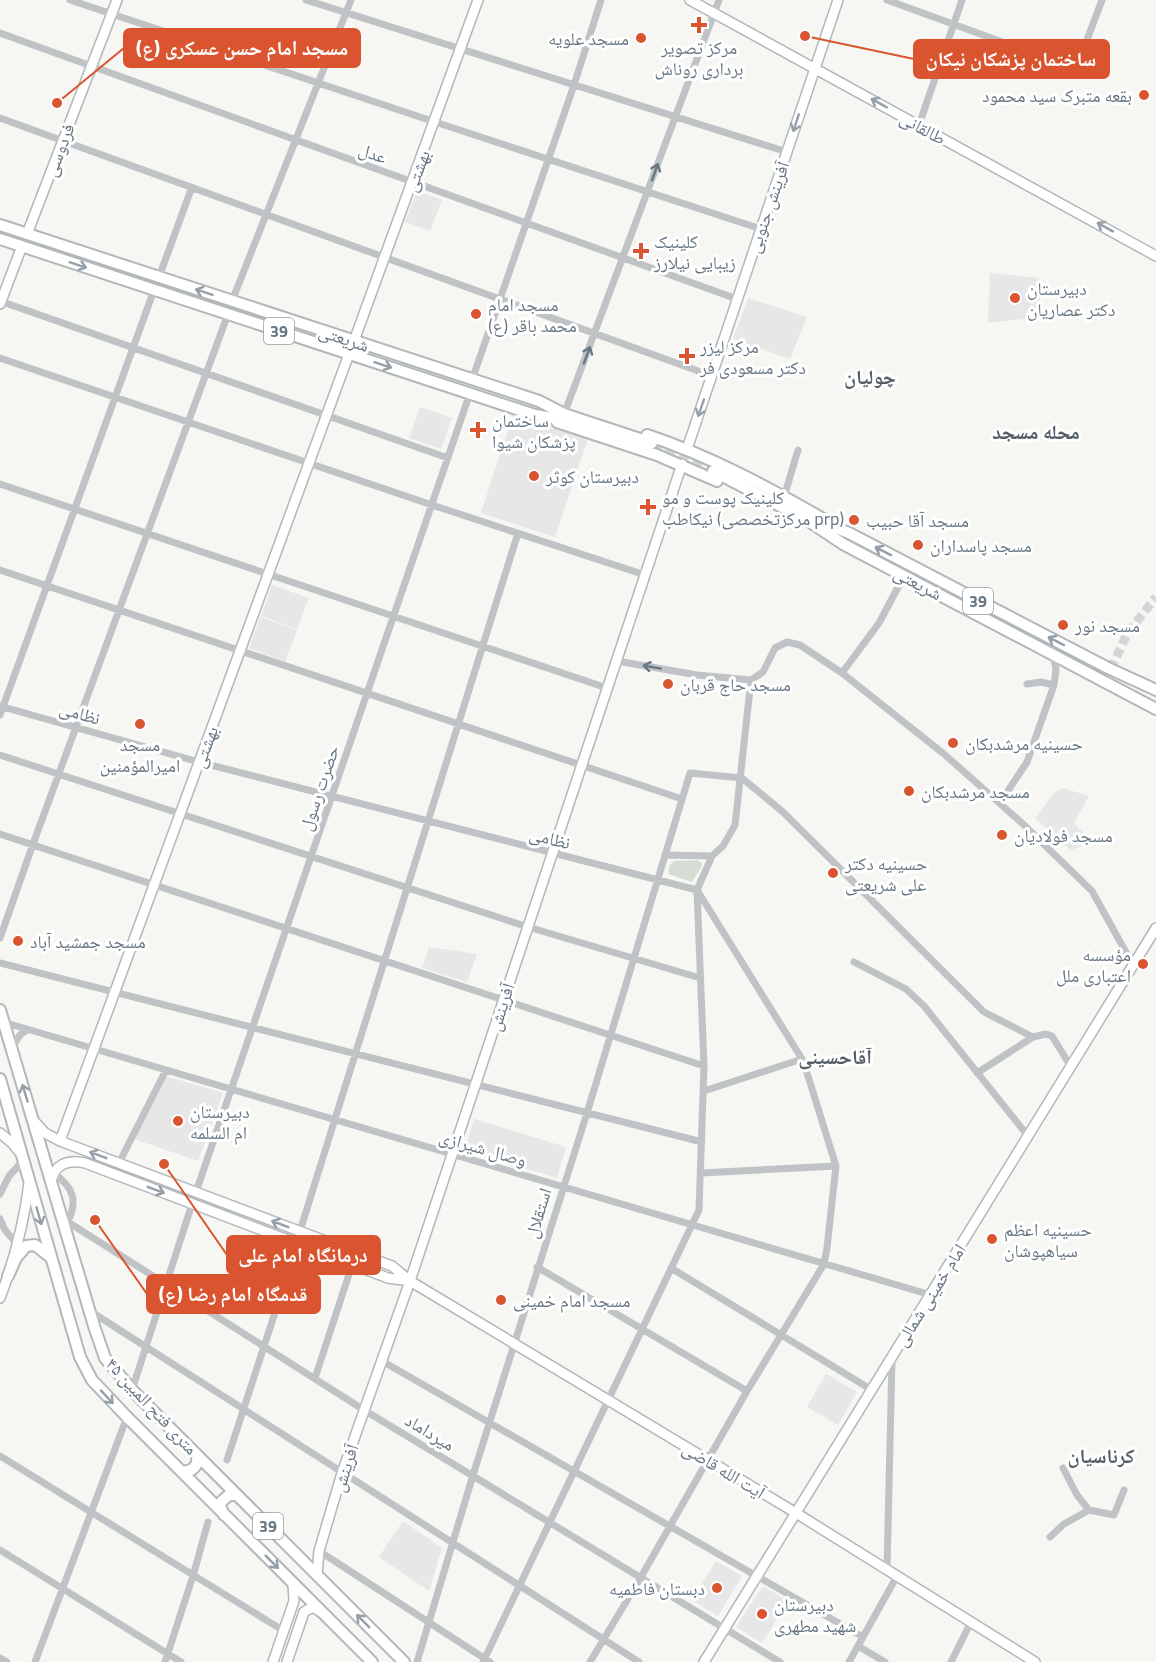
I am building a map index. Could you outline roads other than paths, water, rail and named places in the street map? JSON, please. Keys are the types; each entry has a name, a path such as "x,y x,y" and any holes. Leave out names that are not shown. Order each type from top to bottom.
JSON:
{"main road":[{"name":"فردوسی","path":"27,234 117,0"},
{"name":"بهشتی","path":"354,341 478,0"},
{"name":"طالقانی","path":"690,0 1156,256"},
{"path":"815,68 838,0"},
{"name":"آفرینش جنوبی","path":"687,449 815,68"},
{"name":"شریعتی","path":"0,225 539,401 564,414 653,445"},
{"path":"0,302 27,234"},
{"name":"شریعتی","path":"0,239 535,415 562,418 653,445"},
{"name":"بهشتی","path":"60,1141 349,354"},
{"path":"539,401 653,445 682,464 712,469 784,498 846,539"},
{"path":"653,445 687,449 712,469 846,539"},
{"path":"682,464 687,449"},
{"name":"آفرینش","path":"317,1575 319,1551 342,1473 410,1281 682,464"},
{"name":"شریعتی","path":"846,539 904,576 1156,709"},
{"name":"شریعتی","path":"846,539 1156,690"},
{"name":"39","path":"1108,668 1156,699"},
{"name":"39","path":"1102,679 1156,699"},
{"name":"امام خمینی شمالی","path":"704,1662 1156,928"},
{"name":"۴۵ متری فتح المبین","path":"2,1016 105,1358 132,1390 404,1662"},
{"name":"۴۵ متری فتح المبین","path":"1,1086 80,1357 92,1380 372,1662"},
{"name":"آیت الله قاضی","path":"33,1120 45,1133 60,1141 392,1266 410,1281 796,1513 1035,1662"},
{"path":"0,1133 22,1157"},
{"path":"52,1177 64,1163 76,1161 388,1278 410,1281"},
{"path":"0,1298 4,1275 17,1244 26,1208 29,1180"},
{"path":"192,1204 196,1192"},
{"path":"4,1275 26,1246 35,1245 50,1256"},
{"path":"181,1471 186,1472 194,1468 197,1464 197,1455"},
{"path":"224,1515 220,1506 221,1502 229,1495 237,1495"},
{"path":"301,1559 319,1551"},
{"path":"273,1662 293,1606 295,1592 293,1584"},
{"path":"293,1606 300,1606 304,1612"},
{"path":"287,1662 304,1612 309,1608 315,1608 321,1612"}],"street":[{"path":"70,0 761,229"},
{"path":"306,0 787,152"},
{"path":"232,301 351,0"},
{"path":"472,380 601,0"},
{"path":"566,410 719,0"},
{"path":"887,0 1076,69 1102,0"},
{"path":"919,125 962,0"},
{"name":"عدل","path":"0,33 737,299"},
{"path":"0,118 711,376"},
{"path":"159,277 192,187"},
{"path":"0,715 154,290"},
{"path":"0,302 207,372 448,458"},
{"path":"0,938 228,314"},
{"path":"0,358 309,464 645,575"},
{"name":"حضرت رسول","path":"196,1192 470,393"},
{"path":"784,498 798,450"},
{"path":"0,484 393,618 608,688"},
{"path":"300,1231 518,533"},
{"path":"0,570 681,799"},
{"path":"842,673 879,623 904,576"},
{"path":"617,661 705,676 751,680 763,672 775,648 787,642 800,645 842,673 937,747 1000,803 1092,891 1133,965"},
{"path":"1000,803 1027,762 1054,685 1056,663 1052,653"},
{"path":"319,1551 486,1661 519,1586 699,1210 704,1065 697,890 712,856 723,846 735,825 742,778 751,680"},
{"path":"1027,684 1041,682 1054,685"},
{"name":"نظامی","path":"2,706 199,762 697,890"},
{"path":"0,755 528,927 700,978"},
{"name":"استقلال","path":"417,1662 690,773 742,778"},
{"path":"742,778 791,820 984,1012 1033,1037"},
{"path":"0,834 704,1065"},
{"path":"665,855 712,856"},
{"path":"590,1662 747,1390 825,1263 836,1166 802,1059 697,890"},
{"path":"854,962 906,989 924,1006 1028,1136"},
{"path":"0,963 702,1142"},
{"name":"وصال شیرازی","path":"2,1016 27,1030 931,1295"},
{"path":"11,1049 20,1035 27,1030"},
{"path":"977,1073 1033,1037 1046,1034 1052,1036 1071,1067"},
{"path":"704,1091 802,1059"},
{"path":"118,1163 166,1070"},
{"path":"0,1194 22,1157"},
{"path":"701,1173 836,1166"},
{"path":"52,1177 68,1185 72,1191 73,1203 66,1224"},
{"path":"132,1390 192,1204"},
{"path":"0,1219 5,1230 17,1244"},
{"name":"میرداماد","path":"66,1224 166,1284 364,1410 780,1662"},
{"path":"227,1460 297,1245"},
{"path":"315,1378 352,1265"},
{"path":"537,1267 747,1390"},
{"path":"671,1268 872,1390"},
{"path":"89,1310 145,1348 639,1662"},
{"path":"887,1569 892,1358"},
{"path":"382,1361 863,1637"},
{"path":"35,1662 127,1417"},
{"path":"0,1456 284,1631"},
{"path":"1063,1468 1077,1495 1089,1510 1114,1515 1124,1490"},
{"path":"1050,1537 1064,1524 1089,1510"},
{"path":"165,1662 208,1522"},
{"path":"0,1550 181,1662"},
{"path":"849,1662 897,1576"},
{"path":"951,1662 971,1622"},
{"path":"858,1646 885,1662"},
{"path":"0,1658 7,1662"}],"tunnel":[{"path":"652,443 714,468"},
{"path":"1111,669 1127,634 1156,597"}],"place":[{"name":"مرکز تصویر برداری روناش","path":"699,25"},
{"name":"ساختمان پزشکان نیکان","path":"805,36"},
{"name":"مسجد علویه","path":"641,38"},
{"name":"بقعه متبرک سید محمود","path":"1144,95"},
{"name":"مسجد امام حسن عسکری (ع)","path":"57,103"},
{"name":"کلینیک زیبایی نیلارز","path":"641,251"},
{"name":"دبیرستان دکتر عصاریان","path":"1015,298"},
{"name":"مسجد امام محمد باقر (ع)","path":"476,314"},
{"name":"مرکز لیزر دکتر مسعودی فر","path":"687,356"},
{"name":"ساختمان پزشکان شیوا","path":"478,430"},
{"name":"دبیرستان کوثر","path":"534,476"},
{"name":"کلینیک پوست و مو نیکاطب (مرکزتخصصی prp)","path":"648,507"},
{"name":"مسجد آقا حبیب","path":"854,520"},
{"name":"مسجد پاسداران","path":"918,545"},
{"name":"مسجد نور","path":"1063,625"},
{"name":"مسجد حاج قربان","path":"668,684"},
{"name":"مسجد امیرالمؤمنین","path":"140,724"},
{"name":"حسینیه مرشدبکان","path":"953,743"},
{"name":"مسجد مرشدبکان","path":"909,791"},
{"name":"مسجد فولادیان","path":"1002,835"},
{"name":"حسینیه دکتر علی شریعتی","path":"833,873"},
{"name":"مسجد جمشید آباد","path":"18,941"},
{"name":"مؤسسه اعتباری ملل","path":"1143,964"},
{"name":"دبیرستان ام السلمه","path":"178,1121"},
{"name":"درمانگاه امام علی","path":"164,1164"},
{"name":"قدمگاه امام رضا (ع)","path":"95,1220"},
{"name":"حسینیه اعظم سیاهپوشان","path":"992,1239"},
{"name":"مسجد امام خمینی","path":"501,1300"},
{"name":"دبستان فاطمیه","path":"717,1588"},
{"name":"دبیرستان شهید مطهری","path":"762,1614"}],"district":[{"name":"چولیان","path":"870,376"},
{"name":"محله مسجد","path":"1036,431"},
{"name":"آقاحسینی","path":"835,1056"},
{"name":"کرناسیان","path":"1101,1455"}]}
